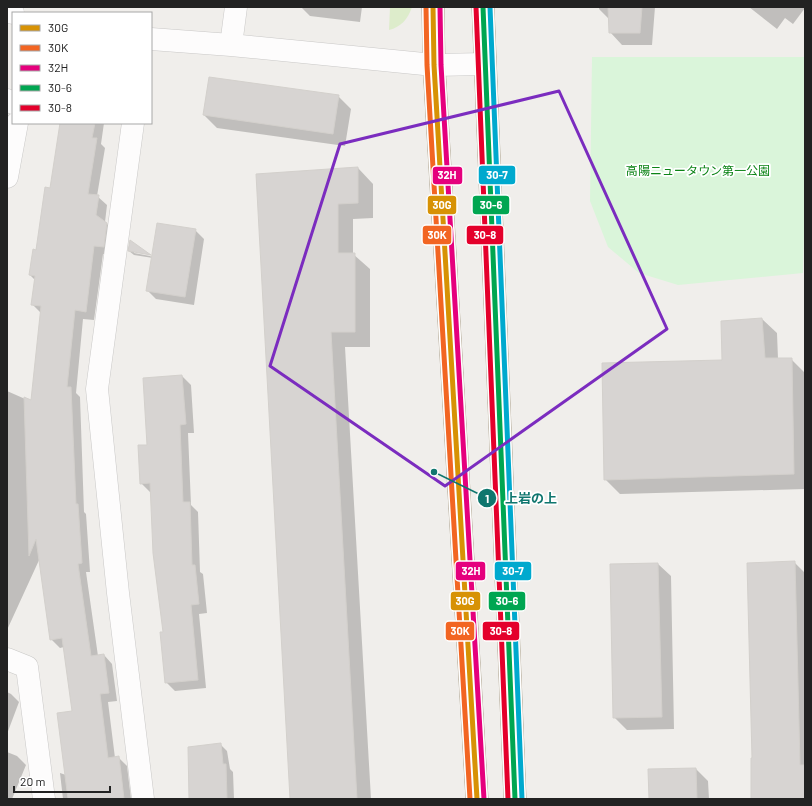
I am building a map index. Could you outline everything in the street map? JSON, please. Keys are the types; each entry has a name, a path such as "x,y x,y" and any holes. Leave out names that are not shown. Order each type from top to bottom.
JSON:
{"main road":[{"path":"433,7 434,65 477,799"},
{"path":"483,7 515,799"}],"street":[{"path":"231,45 236,7"},
{"path":"152,39 231,45 434,65 485,64"},
{"path":"7,177 17,124"},
{"path":"133,124 97,390 118,594 143,799"},
{"path":"7,659 27,667 44,799"}],"highlighted area":[{"path":"559,91 667,329 445,486 270,366 340,144"}],"green space":[{"path":"390,7 412,7 404,22 389,30"},
{"name":"高陽ニュータウン第一公園","path":"592,57 805,57 805,200 803,273 678,285 639,273 608,247 590,201"}],"building":[{"path":"608,7 642,7 640,33 609,33"},
{"path":"209,77 339,95 333,134 203,115"},
{"path":"60,124 95,124 92,138 97,138 88,194 99,195 96,215 107,223 104,247 94,246 86,312 75,310 67,387 71,387 76,504 78,504 82,563 78,564 91,656 104,654 109,693 100,694 108,758 119,756 124,799 68,799 57,713 72,711 62,638 50,640 36,539 29,556 24,397 31,400 41,306 31,305 35,276 29,275 33,249 36,250 45,187 50,188"},
{"path":"358,167 358,203 338,204 338,253 355,253 355,332 331,332 357,799 290,799 256,174"},
{"path":"157,223 196,229 185,297 146,291"},
{"path":"130,240 151,255 128,251"},
{"path":"762,318 765,358 792,358 794,474 604,480 602,363 722,360 721,321"},
{"path":"182,375 186,424 180,425 183,502 190,502 192,565 195,565 199,604 191,605 198,680 165,683 160,632 163,632 153,553 150,483 140,484 138,445 147,445 143,378"},
{"path":"795,561 800,765 805,765 805,799 751,799 752,758 747,563"},
{"path":"658,563 662,717 613,718 610,564"},
{"path":"221,743 223,764 226,764 227,799 189,799 188,747"},
{"path":"696,768 697,799 649,799 648,769"}],"transit line":[{"name":"30K","path":"426,7 427,65 470,799"},
{"name":"30G","path":"433,7 434,65 477,799"},
{"name":"32H","path":"440,7 441,65 484,799"},
{"name":"30-8","path":"476,7 508,799"},
{"name":"30-6","path":"483,7 515,799"},
{"name":"30-7","path":"490,7 522,799"}],"place":[{"name":"上岩の上","path":"434,472"}]}
